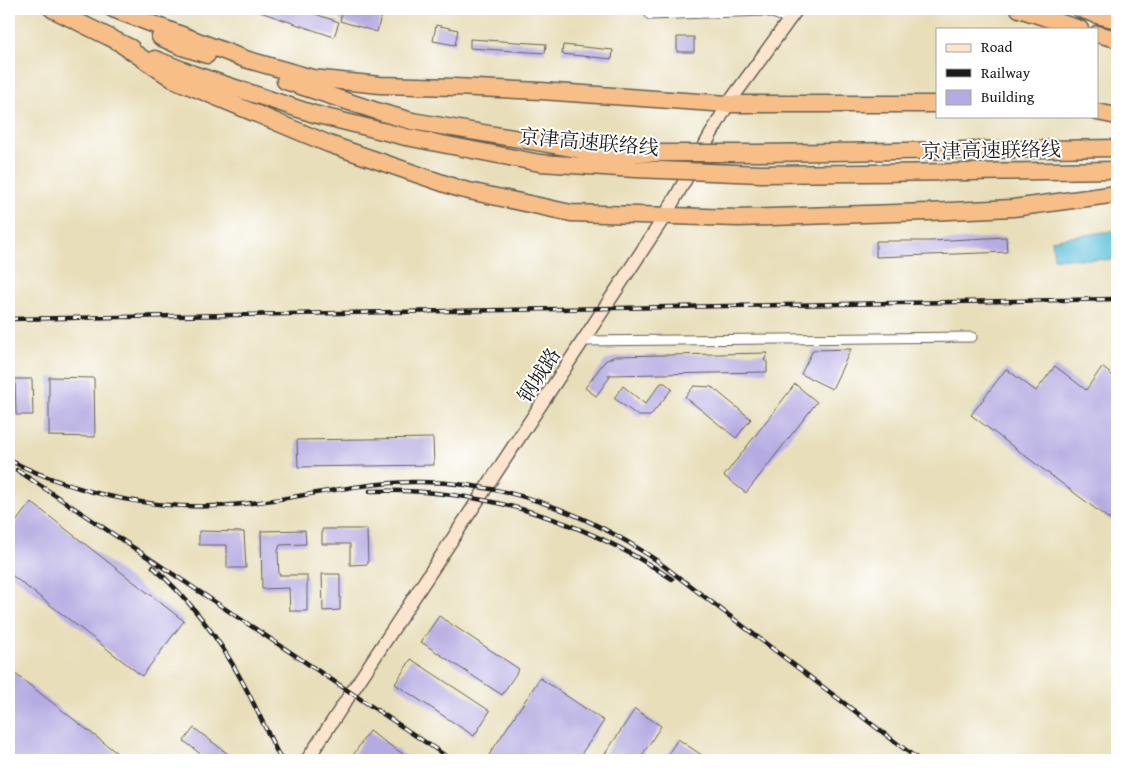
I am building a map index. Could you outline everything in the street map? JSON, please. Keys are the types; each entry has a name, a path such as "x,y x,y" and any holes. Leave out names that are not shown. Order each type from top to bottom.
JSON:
{"highway":[{"name":"京津高速联络线","path":"52,9 121,44 193,74 295,108 406,137 540,163 761,174 1117,170"},
{"name":"京津高速联络线","path":"102,9 182,47 383,113 412,121 602,153 759,153 1117,148"},
{"path":"113,9 245,59 312,78 380,85 512,90 728,104 936,104"},
{"path":"1019,9 1077,28"},
{"path":"1080,9 1117,20"},
{"path":"1098,34 1117,40"},
{"path":"121,44 173,79 329,144 460,188 571,213 738,218 928,212 1013,208 1117,194"},
{"path":"1098,112 1117,116"}],"street":[{"path":"650,15 765,10 794,14"},
{"name":"钢城路","path":"307,760 665,216 728,104 794,14"},
{"path":"584,341 972,337"}],"water":[{"path":"1117,230 1117,260 1054,258 1052,240"}],"building":[{"path":"254,9 300,9 339,22 334,37"},
{"path":"343,9 355,9 381,16 377,32 340,21"},
{"path":"436,25 458,30 455,45 433,41"},
{"path":"677,37 694,37 694,52 677,52"},
{"path":"470,39 546,44 545,53 470,48"},
{"path":"563,45 613,50 612,59 562,54"},
{"path":"1006,237 1007,252 876,257 876,241 931,241"},
{"path":"851,349 832,389 801,374 813,350"},
{"path":"768,353 764,360 767,362 767,372 608,375 610,377 596,396 585,388 605,361 615,356"},
{"path":"1055,366 1086,390 1102,367 1117,379 1117,525 971,415 1006,369 1036,391"},
{"path":"49,377 94,378 95,437 49,436"},
{"path":"15,379 32,379 33,415 16,415"},
{"path":"661,383 665,383 672,389 650,416 638,416 614,398 623,386 645,404"},
{"path":"795,384 817,402 746,493 724,476"},
{"path":"694,386 712,387 751,419 736,438 685,397"},
{"path":"433,438 434,465 298,467 297,440"},
{"path":"31,502 184,621 142,676 9,573 9,531"},
{"path":"322,529 367,529 368,564 350,565 350,544 322,544"},
{"path":"305,530 306,544 280,545 278,551 279,575 307,575 307,611 290,611 289,588 262,589 261,531"},
{"path":"199,531 244,532 246,568 227,568 227,545 199,545"},
{"path":"322,574 340,574 340,610 323,611"},
{"path":"439,616 519,669 502,695 421,642"},
{"path":"411,659 490,711 474,736 395,684"},
{"path":"9,669 126,760 17,760 9,754"},
{"path":"540,678 604,721 577,760 497,760 489,755"},
{"path":"635,709 661,726 639,760 601,760"},
{"path":"194,728 236,760 208,760 184,741"},
{"path":"369,731 412,760 350,760"},
{"path":"678,739 709,760 664,760"}],"railway":[{"path":"9,319 1117,299"},
{"path":"9,460 36,473 94,492 153,504 183,506 243,504 370,485 412,482 477,486 540,502 600,527 656,560 919,760"},
{"path":"17,470 452,760"},
{"path":"370,491 410,491 450,495 490,501 528,511 602,539 672,579"},
{"path":"153,567 179,592 213,634 233,665 281,760"}]}
